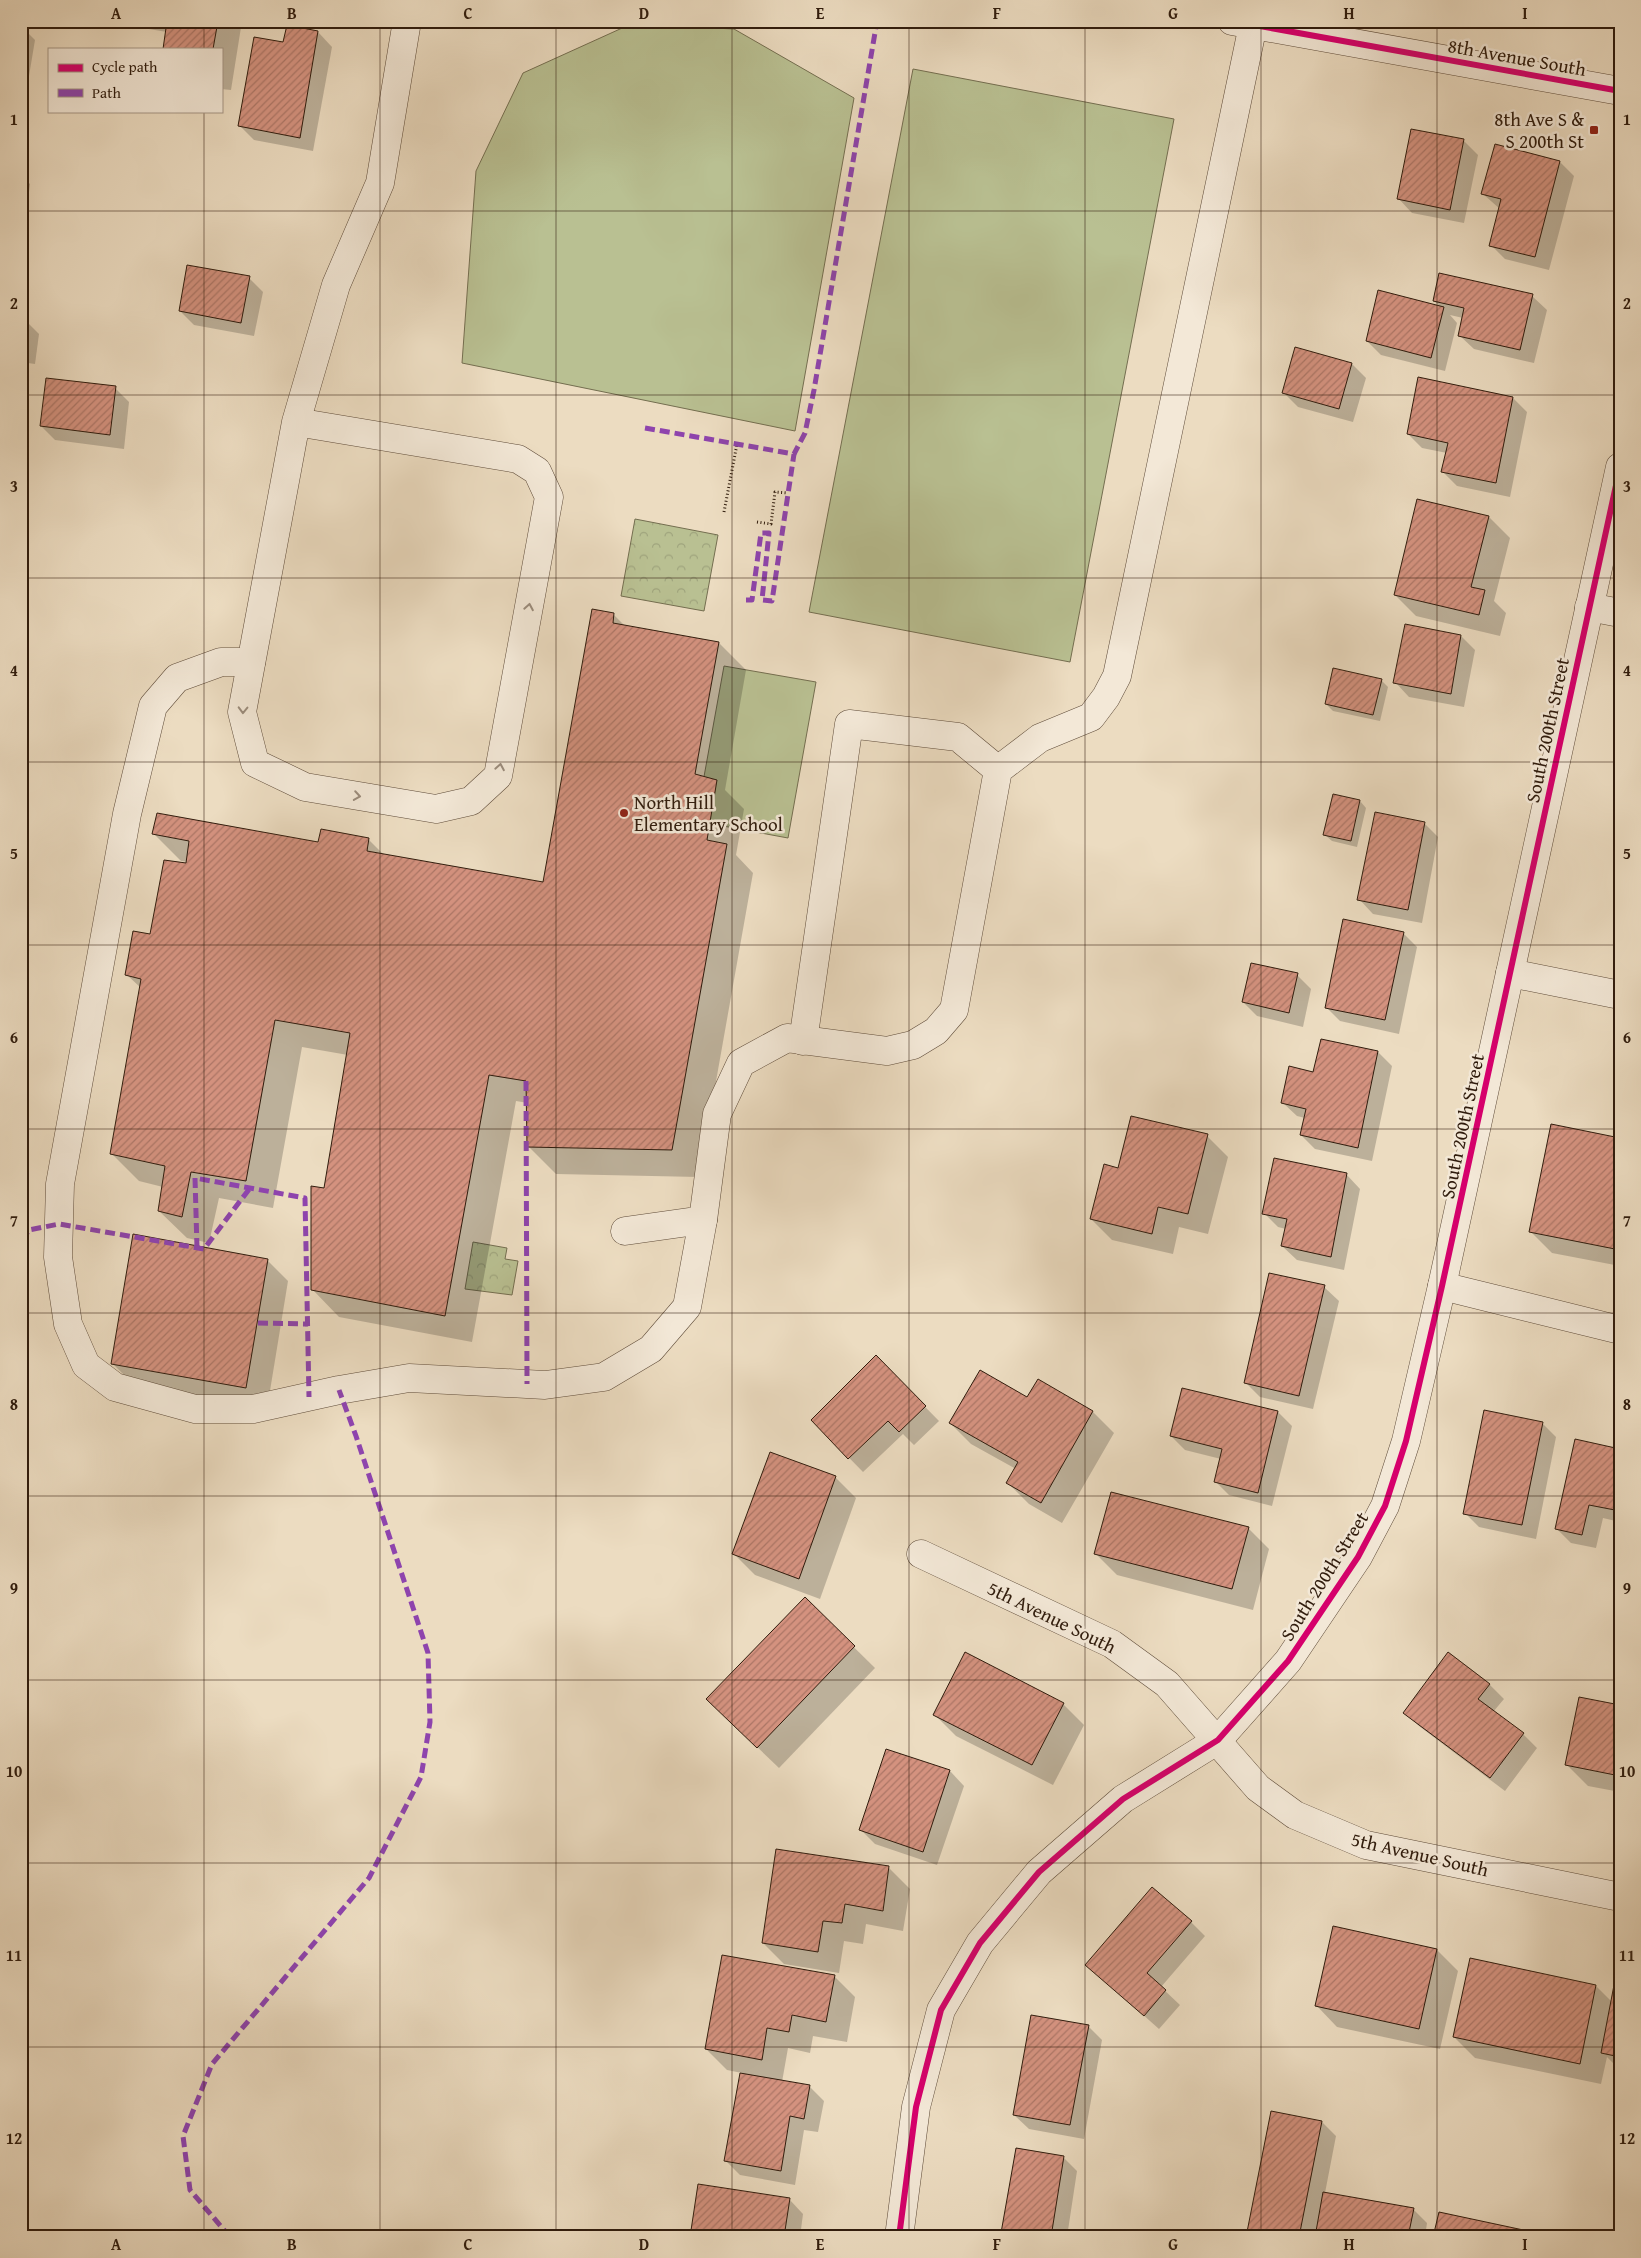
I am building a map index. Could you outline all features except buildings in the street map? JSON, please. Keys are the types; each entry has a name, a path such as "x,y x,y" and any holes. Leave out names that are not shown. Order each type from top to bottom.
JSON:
{"street":[{"path":"296,422 518,459 537,471 549,497 498,776 471,801 436,809 304,787 255,763 242,712 296,422 336,285 380,182 408,21"},
{"path":"251,662 221,662 177,678 153,706 127,814 60,1184 58,1257 68,1324 86,1365 115,1387 195,1409 253,1409 339,1390 409,1378 545,1385 604,1377 651,1350 687,1307 703,1220 717,1114 741,1063 787,1038 886,1051 913,1045 936,1031 954,1010 998,770 1040,738 1091,717 1106,697 1117,676 1242,23"},
{"name":"8th Avenue South","path":"1242,23 1620,91"},
{"name":"South 200th Street","path":"899,2237 916,2107 942,2010 980,1943 1039,1872 1116,1805 1218,1740 1288,1661 1358,1556 1385,1506 1406,1441 1442,1286 1620,467"},
{"path":"1589,607 1620,613"},
{"path":"804,1041 849,724 958,737 998,770"},
{"path":"1510,973 1620,995"},
{"path":"625,1231 703,1220"},
{"path":"1442,1286 1620,1330"},
{"name":"5th Avenue South","path":"921,1554 1112,1644 1167,1684 1218,1740 1258,1788 1295,1816 1366,1845 1620,1897"}],"path":[{"path":"724,512 737,444"},
{"path":"757,522 771,524 775,492 788,493"}],"green space":[{"path":"631,24 734,29 854,98 795,431 462,363 476,171 523,73"},
{"path":"913,69 1174,119 1070,662 809,612"},
{"path":"635,519 718,535 704,611 621,596"},
{"path":"724,666 816,682 788,838 696,821"},
{"path":"473,1242 507,1248 505,1259 518,1261 512,1295 465,1289"}],"marked path":[{"path":"645,428 794,454 805,433 814,390 877,21"},
{"path":"746,600 752,600 761,533 769,533 762,600 772,601 794,454"},
{"path":"526,1081 527,1384"},
{"path":"197,1248 195,1178 305,1198 309,1397"},
{"path":"21,1256 25,1236 29,1230 59,1224 204,1249 250,1188"},
{"path":"258,1323 308,1324"},
{"path":"230,2237 190,2190 183,2136 212,2064 369,1878 421,1777 430,1722 428,1653 339,1390"}],"cycle path":[{"path":"1232,21 1620,91"},
{"path":"899,2237 916,2107 941,2010 980,1943 1039,1872 1123,1799 1218,1740 1288,1661 1358,1557 1385,1506 1406,1441 1442,1286 1620,467"}],"place":[{"name":"8th Ave S & S 200th St","path":"1594,130"},
{"name":"North Hill Elementary School","path":"624,813"}]}
